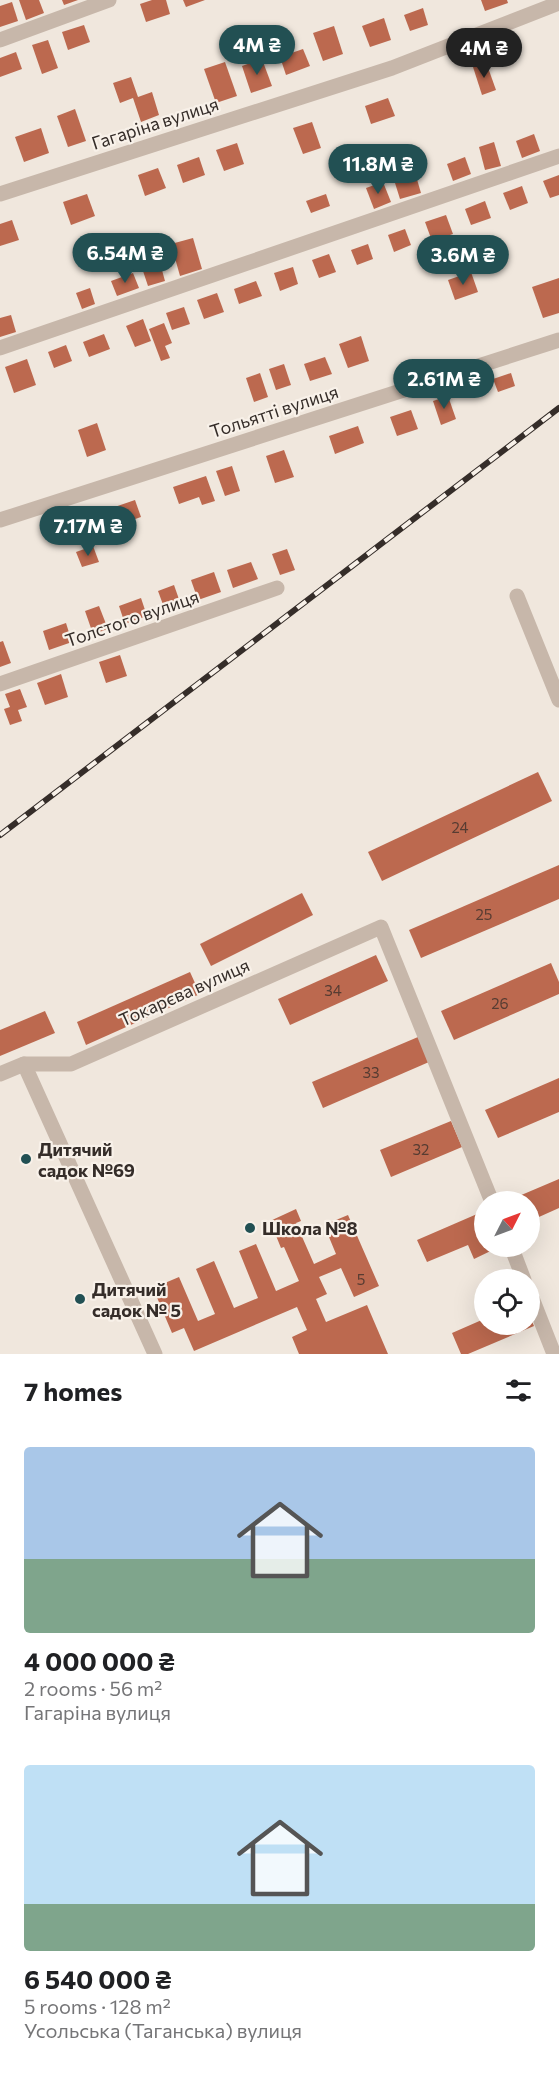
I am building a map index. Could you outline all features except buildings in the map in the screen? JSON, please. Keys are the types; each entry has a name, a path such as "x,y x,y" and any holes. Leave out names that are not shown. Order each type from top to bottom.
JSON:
{"street":[{"path":"0,40 109,0"},
{"name":"Гагаріна вулиця","path":"0,194 392,68 559,3"},
{"path":"0,348 559,156"},
{"name":"Тольятті вулиця","path":"0,520 559,340"},
{"name":"Толстого вулиця","path":"0,684 277,588"},
{"path":"517,596 559,700"},
{"name":"Токарєва вулиця","path":"0,1074 24,1064 71,1064 381,927 488,1191"},
{"path":"24,1064 155,1354"},
{"path":"540,1318 554,1354"}],"railway":[{"path":"0,835 559,408"}],"place":[{"name":"Дитячий садок №69","path":"26,1159"},
{"name":"Школа №8","path":"250,1228"},
{"name":"Дитячий садок № 5","path":"80,1299"}]}
